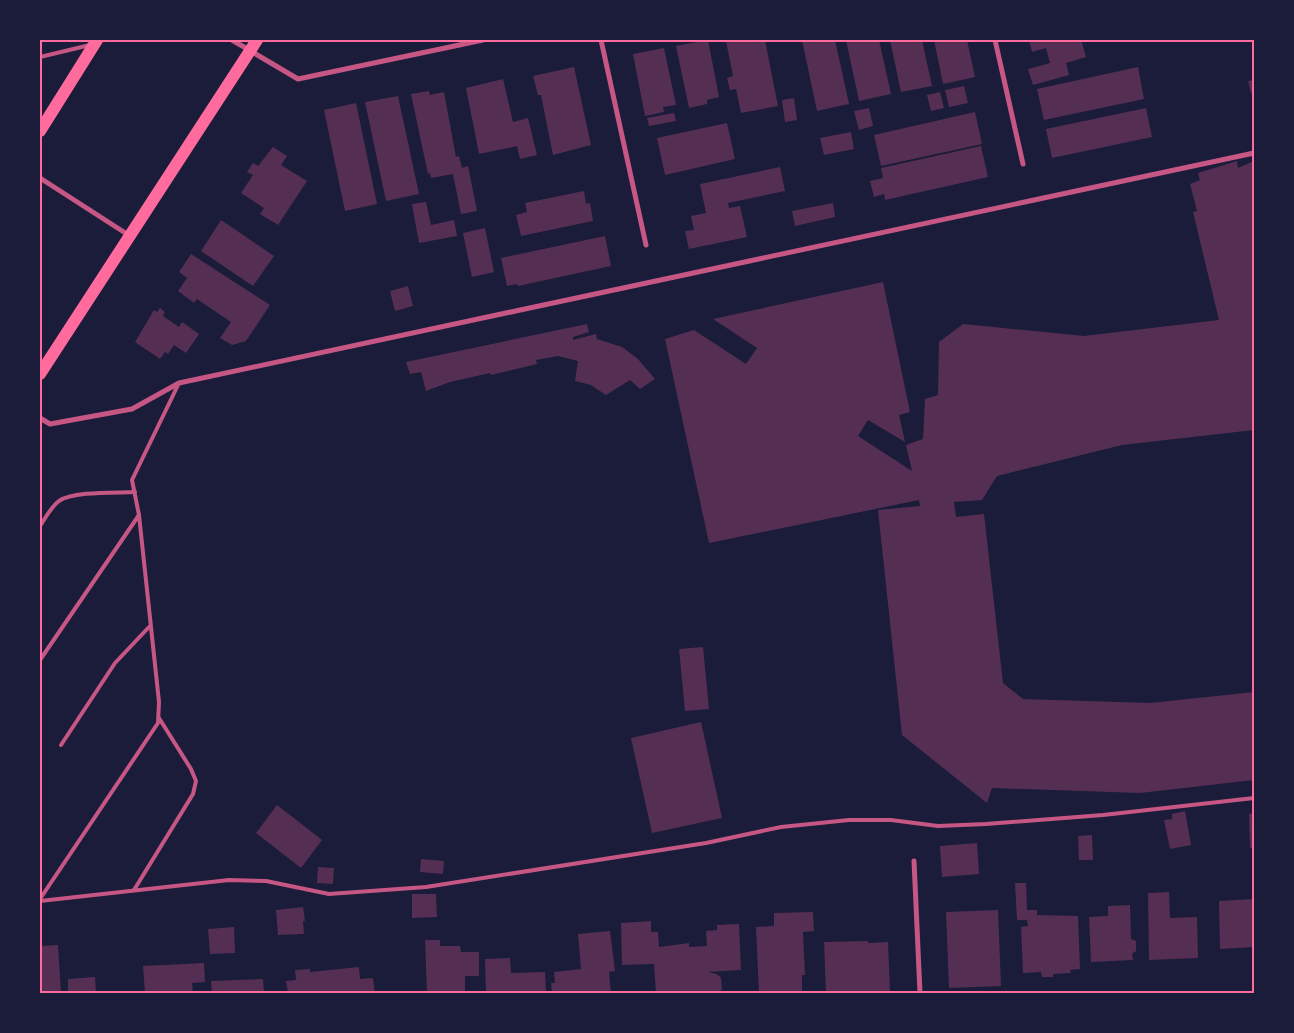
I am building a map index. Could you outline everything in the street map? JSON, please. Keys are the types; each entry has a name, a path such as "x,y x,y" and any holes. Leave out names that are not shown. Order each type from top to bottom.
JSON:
{"main road":[{"path":"40,374 257,40"},
{"path":"40,131 96,42"}],"street":[{"path":"232,40 249,52 298,79 483,40"},
{"path":"601,40 646,246"},
{"path":"995,40 1023,164"},
{"path":"40,418 50,424 132,409 179,383 1254,152"},
{"path":"40,178 130,237"},
{"path":"914,860 920,993"}],"lane":[{"path":"40,58 96,42"},
{"path":"40,900 158,723 159,702 149,626 149,604 139,515 132,480 179,383"},
{"path":"40,526 60,500 76,495 134,492"},
{"path":"40,660 139,515"},
{"path":"61,745 115,663 149,626"},
{"path":"134,890 193,794 196,781 191,768 158,717"},
{"path":"40,900 229,880 266,881 329,894 389,890 498,876 706,843 781,827 858,820 892,820 938,826 986,824 1103,815 1254,798"}],"building":[{"path":"708,40 719,97 707,100 707,104 689,108 676,46"},
{"path":"765,40 778,106 741,113 736,89 730,90 727,78 733,76 726,41"},
{"path":"802,40 835,40 849,104 817,111"},
{"path":"846,40 879,40 891,94 859,101"},
{"path":"890,40 922,40 932,86 901,92"},
{"path":"934,40 967,40 975,77 943,84"},
{"path":"1029,40 1081,40 1086,57 1066,63 1069,75 1033,85 1028,69 1050,63 1046,48 1032,52"},
{"path":"664,48 676,105 663,107 664,112 645,116 633,54"},
{"path":"574,67 591,145 553,155 541,95 538,95 533,76"},
{"path":"1138,67 1144,99 1044,120 1037,89"},
{"path":"503,79 513,122 528,118 537,155 520,159 517,146 479,154 466,88"},
{"path":"1254,80 1254,93 1251,93 1248,81"},
{"path":"964,86 968,103 949,107 945,90"},
{"path":"429,91 430,95 444,92 456,157 459,156 462,168 468,166 477,211 461,214 453,174 431,178 430,173 428,174 411,94"},
{"path":"940,92 944,108 931,111 927,95"},
{"path":"398,96 419,194 386,201 365,102"},
{"path":"794,98 797,120 785,122 782,100"},
{"path":"356,103 377,204 345,211 324,110"},
{"path":"869,108 873,126 859,130 854,111"},
{"path":"1146,108 1152,137 1052,158 1046,129"},
{"path":"975,112 982,144 881,166 874,135"},
{"path":"674,113 676,121 649,126 647,118"},
{"path":"727,123 735,159 665,175 657,138"},
{"path":"851,132 854,149 824,155 820,138"},
{"path":"981,146 988,177 885,200 884,194 874,197 870,181 883,178 881,168"},
{"path":"273,147 287,156 281,165 307,181 278,225 260,214 264,208 241,193 253,175 247,172 253,163 258,166"},
{"path":"1237,161 1238,168 1254,161 1254,430 1122,445 997,476 982,500 954,502 956,517 984,514 1003,683 1023,699 1150,703 1254,692 1254,780 1140,793 992,788 987,803 902,735 878,510 920,506 919,500 709,543 665,339 694,330 746,364 757,348 713,319 883,282 910,412 899,415 905,442 868,420 858,436 912,471 906,445 923,439 925,399 938,395 939,342 963,324 1084,336 1219,320 1193,212 1197,211 1190,184 1200,180 1198,173"},
{"path":"780,167 785,191 728,203 729,208 740,206 747,237 689,249 685,231 694,230 691,216 706,213 700,184"},
{"path":"584,191 586,204 590,203 593,221 521,236 516,215 527,212 525,203"},
{"path":"426,202 431,225 454,220 457,236 419,243 412,204"},
{"path":"833,203 835,217 795,226 792,211"},
{"path":"221,220 274,256 253,286 201,251"},
{"path":"485,228 494,272 472,277 463,233"},
{"path":"605,236 611,266 518,286 517,284 507,286 501,258"},
{"path":"191,254 270,305 246,341 232,345 220,338 231,322 197,299 194,303 178,291 187,278 179,272"},
{"path":"408,286 413,306 395,311 390,291"},
{"path":"160,308 165,312 163,316 179,327 182,322 199,334 186,353 174,345 168,354 165,352 160,359 135,342 154,310 157,312"},
{"path":"587,324 589,332 573,337 573,340 596,334 597,339 622,347 638,359 655,379 640,389 630,380 606,395 591,385 575,381 578,361 558,356 536,360 537,364 450,382 426,391 421,372 410,374 406,362"},
{"path":"703,647 709,709 685,711 679,649"},
{"path":"701,722 722,818 652,833 631,738"},
{"path":"277,805 322,840 301,868 256,833"},
{"path":"1185,811 1191,845 1170,849 1164,820 1172,819 1172,814"},
{"path":"1254,813 1254,848 1250,848 1249,814"},
{"path":"1092,835 1093,860 1079,860 1078,836"},
{"path":"977,843 979,874 942,877 940,846"},
{"path":"421,859 444,861 443,874 420,872"},
{"path":"318,867 334,868 333,884 317,883"},
{"path":"1015,883 1026,883 1027,910 1037,910 1037,915 1078,916 1080,969 1070,970 1071,973 1053,974 1053,977 1042,977 1041,972 1023,973 1021,927 1028,926 1027,920 1017,920"},
{"path":"1169,892 1170,918 1197,917 1198,958 1149,960 1148,893"},
{"path":"412,894 436,894 437,917 412,918"},
{"path":"1254,899 1254,947 1220,949 1219,901"},
{"path":"1130,905 1131,939 1136,941 1136,951 1132,954 1133,960 1091,962 1089,917 1108,916 1108,906"},
{"path":"303,907 304,934 278,935 276,910"},
{"path":"998,910 1001,986 949,988 946,912"},
{"path":"813,912 814,931 803,932 805,975 802,975 802,993 759,993 756,927 774,926 774,913"},
{"path":"651,921 651,932 658,932 659,947 689,943 689,947 707,946 706,931 717,930 717,925 739,924 741,970 708,972 717,974 721,978 722,989 718,993 656,993 654,964 622,965 621,923"},
{"path":"234,927 235,953 210,954 208,929"},
{"path":"610,931 615,971 609,972 611,993 552,993 551,983 555,983 554,972 581,969 578,934"},
{"path":"425,940 440,940 440,946 460,946 461,952 479,952 479,976 465,976 465,993 427,993"},
{"path":"868,941 868,943 888,942 890,992 826,993 824,942"},
{"path":"58,945 61,992 68,991 68,979 95,977 96,993 40,993 40,946"},
{"path":"510,958 511,973 545,972 546,993 486,993 485,959"},
{"path":"204,963 205,982 192,983 193,993 145,993 143,966"},
{"path":"359,967 360,979 373,978 375,993 288,993 286,981 296,980 295,970 310,969 310,972"},
{"path":"263,979 264,993 212,993 211,981"}]}
